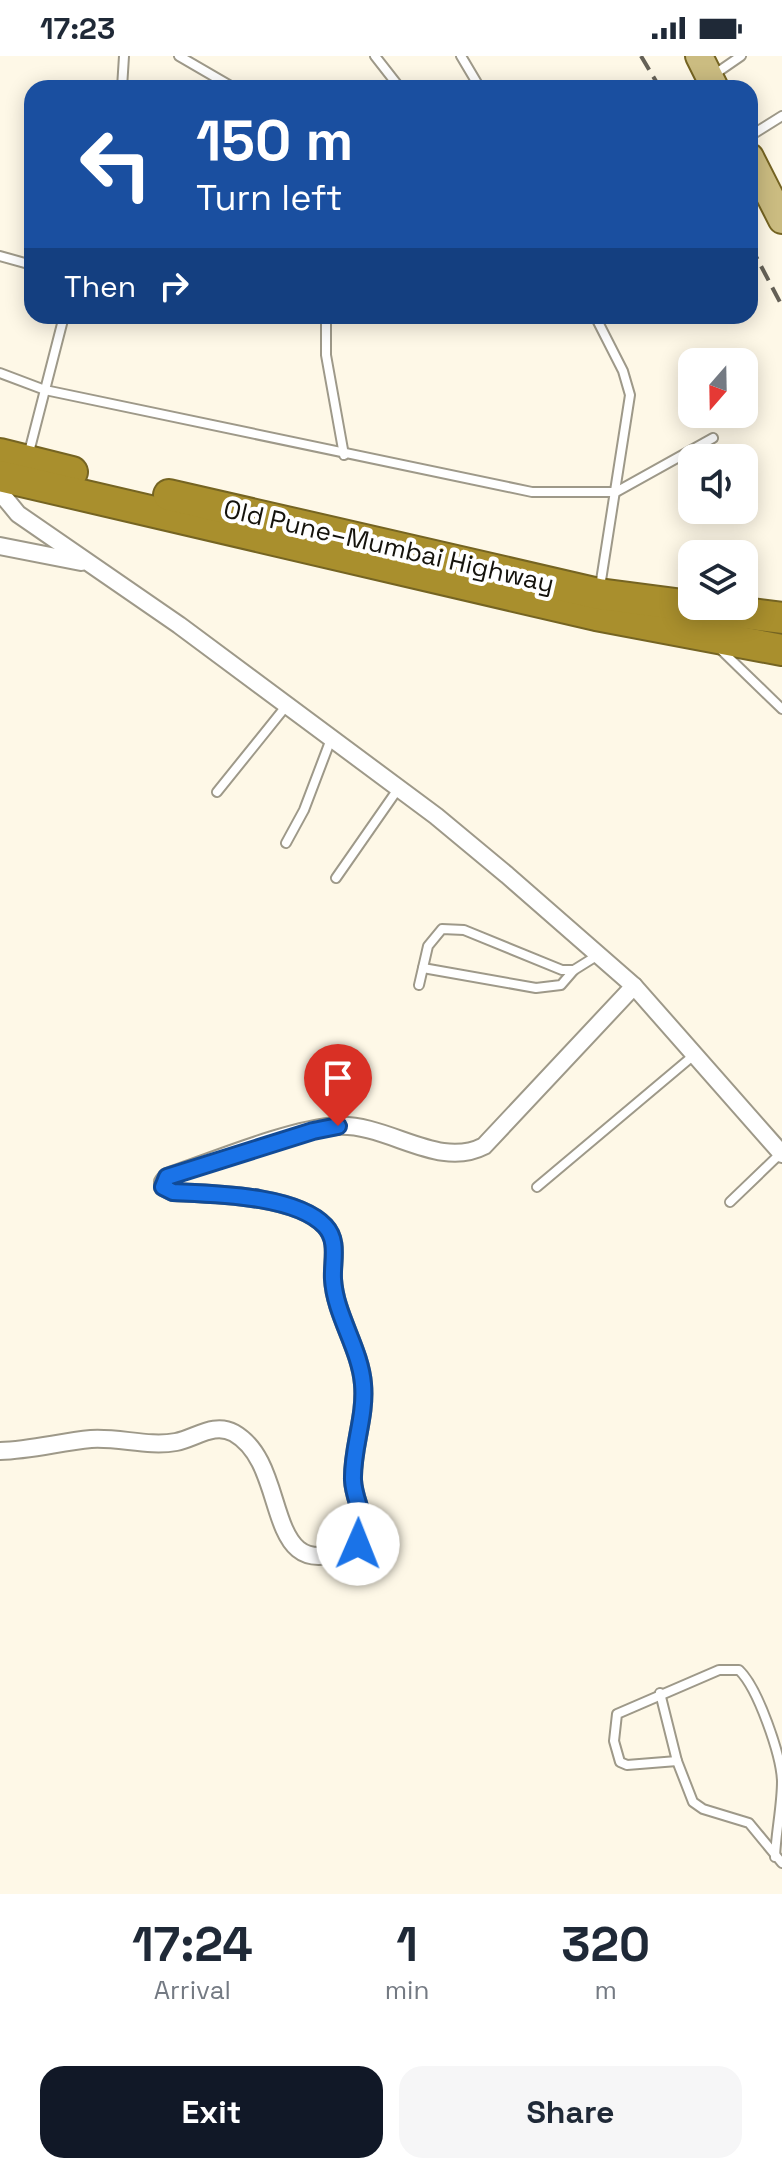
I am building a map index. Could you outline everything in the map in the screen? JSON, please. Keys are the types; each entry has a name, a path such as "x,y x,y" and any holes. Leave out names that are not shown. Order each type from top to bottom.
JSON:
{"highway":[{"name":"Old Pune–Mumbai Highway","path":"13,457 597,605 706,636 782,650"},
{"name":"Old Pune–Mumbai Highway","path":"0,476 597,605 782,618"}],"main road":[{"path":"758,173 782,220"}],"street":[{"path":"0,492 18,514 287,705 495,865 634,986 782,1153"},
{"path":"0,546 92,565"},
{"path":"0,1451 93,1439 161,1444 214,1428 230,1431 244,1439 257,1455 269,1478 286,1538 294,1549 323,1557 340,1554 358,1544 364,1523 353,1479 364,1409 363,1380 338,1305 333,1279 334,1243 327,1228 303,1211 283,1205 173,1192 163,1187 163,1182 167,1177 243,1152 338,1126 367,1129 453,1155 469,1154 484,1146 634,986"}],"lane":[{"path":"122,80 124,56"},
{"path":"179,56 220,80"},
{"path":"375,56 394,80"},
{"path":"461,56 475,80"},
{"path":"708,74 741,56"},
{"path":"758,131 782,116"},
{"path":"0,256 24,263"},
{"path":"13,457 45,390 62,324"},
{"path":"326,324 326,355 344,455"},
{"path":"597,605 630,395 623,371 599,324"},
{"path":"0,373 45,390 532,492 616,492 713,438"},
{"path":"706,636 782,709"},
{"path":"217,792 287,705"},
{"path":"286,843 309,801 331,738"},
{"path":"336,878 398,788"},
{"path":"419,985 433,936 451,928 562,970 574,970"},
{"path":"423,968 536,988 561,985 574,970 598,955"},
{"path":"537,1187 695,1055"},
{"path":"730,1202 782,1153"},
{"path":"677,1761 627,1765 617,1756 613,1731 617,1714 719,1670 739,1670 747,1677 780,1766 778,1860"},
{"path":"660,1693 677,1761 693,1802 703,1809 749,1823 778,1860"}],"railway":[{"path":"641,56 655,80"},
{"path":"758,260 782,306"}],"route":[{"path":"338,1126 167,1177 163,1187 173,1192 202,1193 283,1205 313,1216 327,1228 334,1243 333,1279 338,1305 363,1380 364,1409 353,1479 364,1523 363,1536 358,1544"}]}
